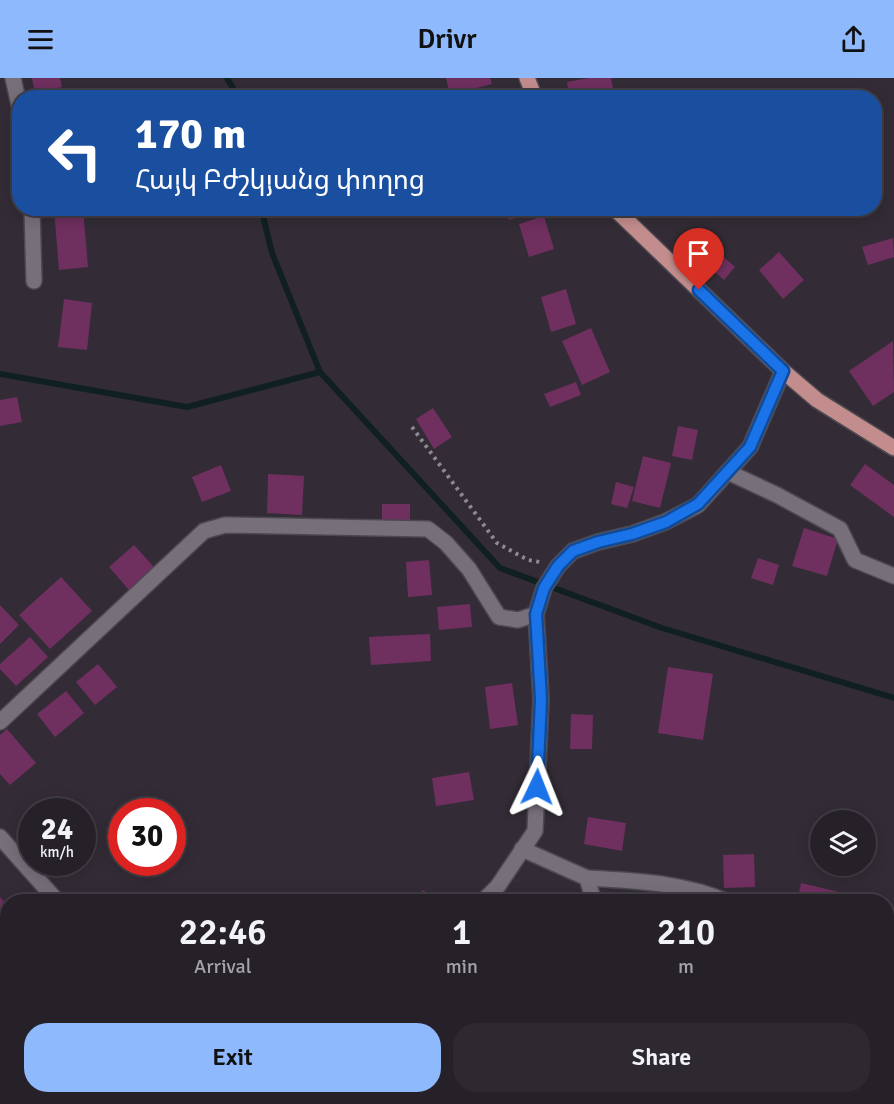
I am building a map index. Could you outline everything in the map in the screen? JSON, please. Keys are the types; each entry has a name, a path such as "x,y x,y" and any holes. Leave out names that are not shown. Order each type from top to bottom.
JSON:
{"main road":[{"path":"622,216 783,371 817,400 894,448"}],"street":[{"path":"32,216 34,281"},
{"path":"490,894 498,886 535,831 541,699 536,614 544,588 558,566 573,551 666,522 698,504 750,447 783,371"},
{"path":"728,472 840,529 855,560 894,576"},
{"path":"0,722 204,531 225,525 428,529 446,543 469,569 499,617 518,620 536,614"},
{"path":"0,837 51,894"},
{"path":"522,849 588,878 655,882 710,894"},
{"path":"588,878 592,894"}],"path":[{"path":"412,427 497,543 528,560 558,566"}],"building":[{"path":"32,78 60,78 62,87 34,90"},
{"path":"446,78 490,78 492,84 469,90 449,90"},
{"path":"589,78 611,78 613,90 568,90 567,82"},
{"path":"55,216 84,216 88,267 59,270"},
{"path":"508,216 520,216 509,220"},
{"path":"544,216 554,249 529,257 519,224"},
{"path":"893,238 894,257 868,265 862,247"},
{"path":"703,239 735,267 724,280 692,252"},
{"path":"779,252 804,280 783,299 759,270"},
{"path":"566,289 576,324 551,332 541,297"},
{"path":"64,299 92,303 87,350 58,347"},
{"path":"591,328 610,372 582,385 562,341"},
{"path":"893,341 894,392 873,406 849,371"},
{"path":"576,382 581,395 550,407 544,394"},
{"path":"17,397 22,422 0,426 0,400"},
{"path":"433,408 452,437 434,449 416,419"},
{"path":"678,426 698,430 692,460 672,456"},
{"path":"643,456 671,463 660,508 632,501"},
{"path":"865,464 894,485 894,517 850,485"},
{"path":"221,465 231,491 202,502 192,477"},
{"path":"268,474 304,476 302,515 267,513"},
{"path":"616,482 634,487 627,508 611,504"},
{"path":"382,504 410,504 410,523 382,522"},
{"path":"804,528 838,539 827,576 792,566"},
{"path":"134,545 154,567 129,590 109,567"},
{"path":"758,558 779,565 773,585 751,578"},
{"path":"429,560 432,595 408,597 406,562"},
{"path":"61,577 92,611 50,649 19,615"},
{"path":"470,604 472,627 439,630 437,607"},
{"path":"0,605 19,625 0,644"},
{"path":"430,634 431,661 371,665 369,637"},
{"path":"30,637 48,657 16,686 0,669 0,664"},
{"path":"98,664 117,687 95,705 76,682"},
{"path":"668,667 713,674 703,740 658,733"},
{"path":"512,683 518,725 490,729 485,687"},
{"path":"66,691 84,713 55,737 37,714"},
{"path":"571,714 593,715 592,749 570,749"},
{"path":"7,729 36,763 10,785 0,774 0,735"},
{"path":"469,772 474,800 436,806 432,778"},
{"path":"588,817 626,823 622,851 584,844"},
{"path":"754,854 755,887 724,888 723,855"},
{"path":"801,883 847,894 799,894"}],"waterway":[{"path":"227,78 233,90"},
{"path":"263,216 272,253 320,372 500,568 662,628 894,698"},
{"path":"0,374 187,407 320,372"}],"route":[{"path":"537,787 541,699 536,614 544,588 558,566 573,551 666,522 698,504 750,447 783,371 699,290"}]}
